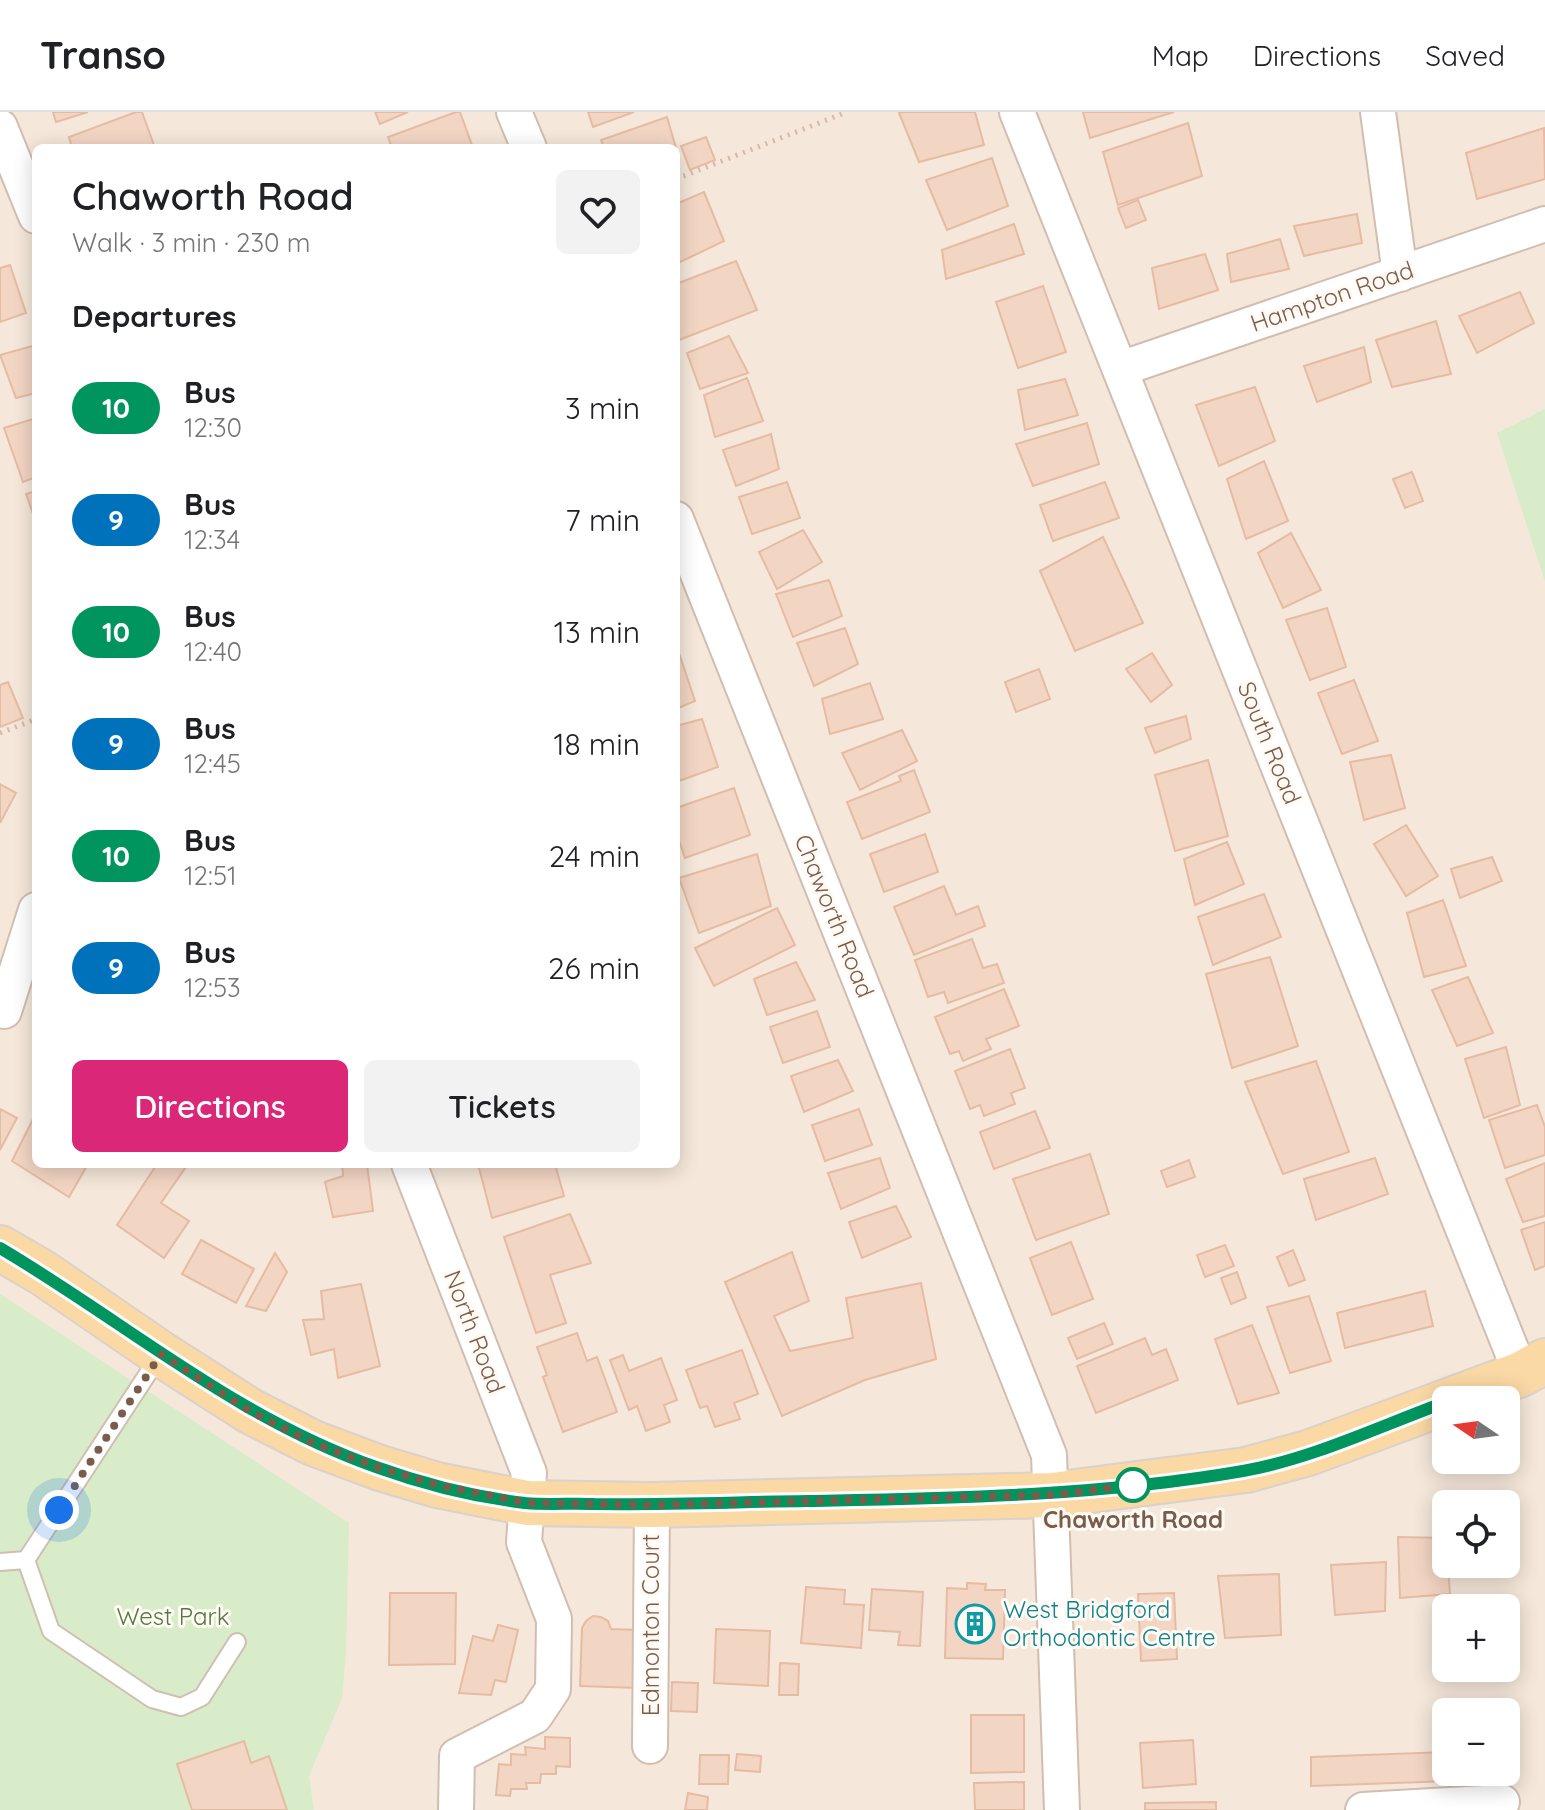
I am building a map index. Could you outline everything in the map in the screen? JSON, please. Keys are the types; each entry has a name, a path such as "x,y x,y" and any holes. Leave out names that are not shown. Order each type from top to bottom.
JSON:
{"main road":[{"path":"0,1248 43,1273 250,1411 313,1443 437,1485 527,1503 652,1505 1052,1495 1246,1470 1308,1453 1432,1407"},
{"path":"1488,1386 1537,1368"}],"street":[{"path":"514,112 527,144"},
{"name":"South Road","path":"1017,112 1120,369 1537,1368"},
{"path":"1378,112 1400,274"},
{"path":"0,127 32,206"},
{"name":"Hampton Road","path":"1120,369 1545,224"},
{"name":"Chaworth Road","path":"680,529 1049,1455 1062,1810"},
{"path":"0,1010 4,1011 32,923"},
{"name":"North Road","path":"411,1168 529,1473 524,1542 554,1619 553,1689 535,1716 457,1756 456,1810"},
{"name":"Edmonton Court","path":"650,1746 652,1505"},
{"path":"1363,1810 1502,1802"}],"lane":[{"path":"26,1560 161,1354"},
{"path":"0,1562 26,1560"},
{"path":"26,1560 51,1631 152,1699 181,1707 202,1697 237,1642"}],"path":[{"path":"680,177 847,112"},
{"path":"0,733 32,721"}],"shaded area":[{"path":"0,112 1545,112 1545,1810 0,1810"}],"green space":[{"path":"1545,409 1545,582 1497,433"},
{"name":"West Park","path":"0,1294 349,1523 342,1698 309,1776 314,1810 0,1810"}],"building":[{"path":"53,112 88,112 56,122"},
{"path":"142,112 154,144 71,144 69,137"},
{"path":"375,112 408,112 380,124"},
{"path":"460,112 472,144 391,144 388,137"},
{"path":"588,112 634,112 593,127"},
{"path":"975,112 984,145 919,162 899,113"},
{"path":"1083,112 1174,112 1090,138"},
{"path":"667,117 675,144 602,144 601,140"},
{"path":"1188,123 1202,176 1118,205 1103,152"},
{"path":"1544,128 1545,179 1477,199 1466,153"},
{"path":"706,137 715,160 690,170 681,146"},
{"path":"992,158 1008,206 947,230 926,180"},
{"path":"704,192 724,241 680,262 680,202"},
{"path":"1138,200 1146,220 1126,228 1118,208"},
{"path":"1357,214 1362,243 1304,256 1294,226"},
{"path":"1014,224 1024,254 946,279 942,250"},
{"path":"1280,239 1289,269 1231,282 1227,254"},
{"path":"1205,254 1218,290 1159,309 1152,268"},
{"path":"736,261 757,310 680,340 680,282"},
{"path":"10,265 26,313 0,322 0,268"},
{"path":"1043,286 1066,352 1018,368 996,302"},
{"path":"1520,292 1534,323 1477,353 1459,316"},
{"path":"1436,321 1451,374 1392,387 1376,340"},
{"path":"729,336 748,373 700,389 687,353"},
{"path":"32,346 32,394 16,398 0,355"},
{"path":"1364,347 1371,382 1317,402 1304,366"},
{"path":"747,378 763,421 715,437 704,395"},
{"path":"1065,379 1078,415 1025,430 1018,390"},
{"path":"1255,387 1275,441 1219,466 1196,405"},
{"path":"32,419 32,479 23,482 4,428"},
{"path":"1087,423 1099,464 1033,486 1016,444"},
{"path":"771,434 779,469 736,486 723,450"},
{"path":"1264,461 1288,521 1246,539 1227,479"},
{"path":"1412,472 1423,501 1405,508 1393,479"},
{"path":"787,482 800,518 752,534 739,497"},
{"path":"1105,482 1119,518 1053,541 1040,505"},
{"path":"32,492 32,511 26,494"},
{"path":"803,530 822,562 777,589 759,552"},
{"path":"1291,533 1321,590 1283,608 1258,553"},
{"path":"1103,537 1143,623 1075,651 1040,571"},
{"path":"829,580 842,616 793,637 776,594"},
{"path":"1327,608 1346,667 1310,680 1286,620"},
{"path":"845,628 858,664 814,686 797,643"},
{"path":"1152,653 1172,685 1151,702 1126,669"},
{"path":"680,656 695,701 680,707"},
{"path":"1039,669 1050,699 1016,712 1005,682"},
{"path":"1354,680 1378,741 1342,754 1318,693"},
{"path":"8,682 23,718 0,727 0,685"},
{"path":"870,683 883,719 830,734 822,699"},
{"path":"1186,716 1191,739 1155,753 1145,728"},
{"path":"702,719 718,767 680,781 680,725"},
{"path":"902,730 917,761 860,790 842,753"},
{"path":"1391,755 1405,808 1364,820 1350,762"},
{"path":"1208,760 1228,836 1175,851 1155,775"},
{"path":"914,770 930,812 862,839 847,802 901,781 899,776"},
{"path":"0,784 16,793 0,823"},
{"path":"734,788 750,835 685,858 680,844 680,807"},
{"path":"1406,825 1438,876 1406,896 1374,844"},
{"path":"925,834 938,872 884,892 870,854"},
{"path":"1227,842 1244,884 1195,905 1184,859"},
{"path":"757,854 771,906 699,933 680,878"},
{"path":"1492,857 1502,881 1460,898 1451,869"},
{"path":"944,886 956,915 978,906 985,926 914,955 894,907"},
{"path":"1264,894 1281,937 1213,965 1198,917"},
{"path":"1443,900 1466,966 1424,977 1407,913"},
{"path":"777,908 795,945 714,986 695,948"},
{"path":"972,939 983,968 997,964 1004,983 948,1003 944,992 928,997 915,960"},
{"path":"1270,957 1298,1046 1232,1068 1206,974"},
{"path":"796,962 815,1000 767,1015 754,979"},
{"path":"1468,977 1493,1033 1457,1046 1432,990"},
{"path":"1004,989 1019,1026 986,1039 991,1049 963,1061 959,1051 950,1054 935,1017"},
{"path":"817,1011 830,1047 783,1063 770,1027"},
{"path":"1506,1047 1520,1105 1484,1118 1465,1059"},
{"path":"1010,1049 1025,1088 1011,1093 1015,1104 984,1116 980,1105 970,1109 955,1071"},
{"path":"838,1060 853,1091 804,1112 791,1076"},
{"path":"1316,1061 1349,1152 1283,1174 1245,1082"},
{"path":"1537,1105 1545,1127 1545,1155 1505,1168 1489,1120"},
{"path":"0,1109 17,1118 0,1150"},
{"path":"859,1109 872,1145 825,1161 812,1125"},
{"path":"1035,1111 1050,1148 994,1169 980,1132"},
{"path":"32,1121 32,1168 86,1168 69,1197 12,1161"},
{"path":"1090,1154 1109,1214 1036,1240 1013,1179"},
{"path":"880,1158 890,1188 841,1209 828,1173"},
{"path":"1375,1158 1388,1194 1316,1220 1304,1179"},
{"path":"1189,1160 1195,1177 1167,1187 1161,1171"},
{"path":"1545,1163 1545,1216 1523,1222 1506,1179"},
{"path":"154,1168 185,1168 161,1203 189,1221 164,1258 117,1225"},
{"path":"342,1168 368,1168 373,1211 333,1217 325,1182 343,1176"},
{"path":"479,1168 556,1168 564,1196 492,1218"},
{"path":"896,1206 911,1237 862,1258 849,1222"},
{"path":"570,1214 591,1263 550,1275 566,1323 536,1333 504,1237"},
{"path":"1545,1222 1545,1266 1535,1270 1521,1230"},
{"path":"201,1240 254,1269 236,1303 182,1274"},
{"path":"1071,1242 1093,1299 1052,1315 1030,1258"},
{"path":"1225,1245 1234,1266 1205,1277 1197,1255"},
{"path":"1293,1250 1305,1280 1289,1286 1277,1257"},
{"path":"792,1252 809,1301 774,1316 790,1351 853,1338 846,1298 921,1283 936,1359 865,1380 782,1416 725,1282"},
{"path":"275,1253 287,1272 266,1311 246,1306"},
{"path":"1237,1272 1246,1298 1231,1304 1221,1278"},
{"path":"361,1284 380,1366 338,1378 334,1349 311,1355 303,1320 324,1319 321,1291"},
{"path":"1425,1291 1433,1326 1345,1348 1337,1313"},
{"path":"1309,1296 1331,1361 1290,1373 1267,1307"},
{"path":"1104,1323 1113,1344 1077,1359 1068,1338"},
{"path":"1252,1325 1279,1393 1238,1404 1215,1339"},
{"path":"577,1333 587,1361 597,1357 617,1412 563,1432 543,1377 547,1375 537,1347"},
{"path":"1145,1338 1152,1355 1166,1349 1178,1380 1096,1413 1077,1366"},
{"path":"742,1350 758,1394 734,1403 740,1419 715,1427 707,1406 700,1408 686,1370"},
{"path":"623,1355 629,1371 661,1358 677,1400 664,1405 670,1422 646,1431 637,1406 629,1410 610,1360"},
{"path":"1398,1537 1432,1538 1432,1578 1449,1578 1450,1594 1400,1598"},
{"path":"1386,1562 1385,1611 1335,1615 1331,1565"},
{"path":"1279,1574 1281,1635 1225,1638 1218,1576"},
{"name":"West Bridgford Orthodontic Centre","path":"967,1583 986,1584 985,1590 1005,1590 1003,1659 945,1658 947,1588 967,1589"},
{"path":"806,1587 845,1590 844,1604 864,1605 861,1648 801,1643"},
{"path":"872,1589 923,1592 920,1646 898,1645 900,1632 869,1630"},
{"path":"390,1593 456,1593 455,1664 389,1665"},
{"path":"1174,1593 1177,1659 1141,1661 1138,1594"},
{"path":"593,1616 608,1621 611,1629 639,1630 637,1688 580,1686 582,1628"},
{"path":"498,1625 518,1630 506,1682 495,1680 491,1695 459,1693 473,1636 493,1641"},
{"path":"716,1629 770,1631 768,1686 714,1683"},
{"path":"780,1663 799,1664 798,1695 779,1695"},
{"path":"672,1682 698,1683 697,1712 671,1711"},
{"path":"971,1715 1024,1715 1024,1772 971,1773"},
{"path":"545,1737 570,1738 570,1767 556,1766 556,1774 541,1774 540,1783 526,1783 527,1789 511,1789 510,1796 496,1795 499,1764 511,1765 511,1754 526,1755 525,1747 545,1749"},
{"path":"1193,1740 1196,1784 1143,1788 1140,1743"},
{"path":"244,1741 251,1763 269,1756 287,1810 192,1810 177,1764"},
{"path":"1432,1753 1432,1782 1311,1786 1311,1757"},
{"path":"737,1754 761,1756 760,1772 735,1770"},
{"path":"700,1755 729,1755 728,1784 699,1784"},
{"path":"1024,1782 1024,1810 975,1810 974,1783"},
{"path":"688,1793 708,1797 707,1810 685,1810"},
{"path":"1216,1802 1216,1810 1145,1810 1145,1803"}],"bus line":[{"name":"10","path":"0,1248 43,1273 250,1411 313,1443 437,1485 527,1503 652,1505 1052,1495 1246,1470 1308,1453 1432,1407"}],"place":[{"name":"Chaworth Road","path":"1133,1485"},
{"name":"West Bridgford Orthodontic Centre","path":"975,1624"}],"route":[{"path":"59,1510 161,1354 250,1411 313,1443 437,1485 527,1503 652,1505 1052,1495 1141,1484 1133,1485"}]}
